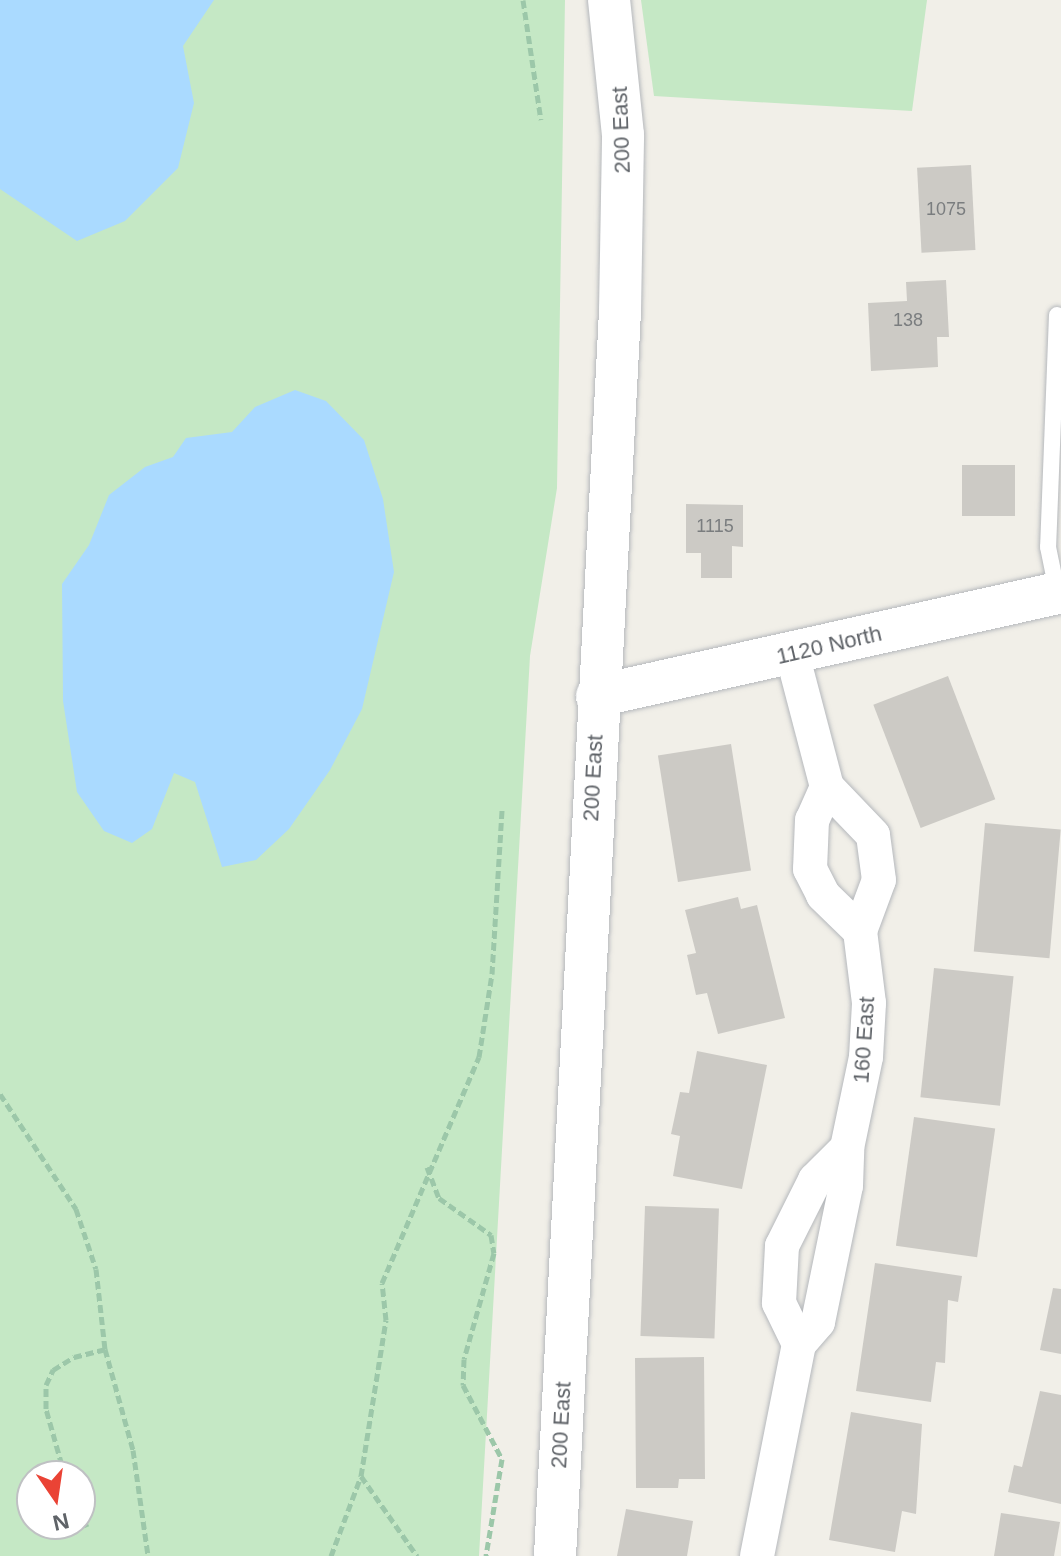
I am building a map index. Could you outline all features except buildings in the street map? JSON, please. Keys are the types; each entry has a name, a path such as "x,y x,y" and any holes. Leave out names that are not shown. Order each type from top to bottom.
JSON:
{"street":[{"name":"200 East","path":"555,1556 623,222 620,79 609,0"},
{"name":"1120 North","path":"597,696 1059,592"},
{"path":"792,654 827,787 812,820 810,869 823,895 860,931"},
{"name":"160 East","path":"757,1556 799,1344 818,1322 846,1186 847,1148 866,1057 869,1003 860,931 879,880 878,855 857,813 827,787"},
{"path":"799,1344 779,1303 782,1246 815,1180 847,1148"}],"lane":[{"path":"1057,315 1048,547 1059,592"}],"path":[{"path":"523,0 541,120"},
{"path":"331,1556 361,1476 386,1320 382,1283 427,1167 479,1057 487,1022 502,810"},
{"path":"0,1094 76,1209 96,1269 105,1349 133,1450 148,1556"},
{"path":"427,1167 439,1198 491,1235 494,1253 464,1359 463,1385 502,1459 486,1556"},
{"path":"60,1460 46,1409 46,1385 53,1370 74,1357 105,1349"},
{"path":"361,1476 417,1556"}],"green space":[{"path":"0,0 565,0 557,488 530,656 479,1556 0,1556"},
{"path":"641,0 927,0 912,111 654,96"}],"water":[{"path":"0,0 214,0 183,46 194,103 178,168 125,221 77,241 0,189"},
{"path":"295,390 326,401 364,440 383,499 394,572 362,709 330,770 289,829 256,860 222,867 195,782 174,773 152,829 132,843 104,831 77,792 63,701 62,584 89,545 109,495 145,467 173,457 186,438 232,432 255,407"}]}
